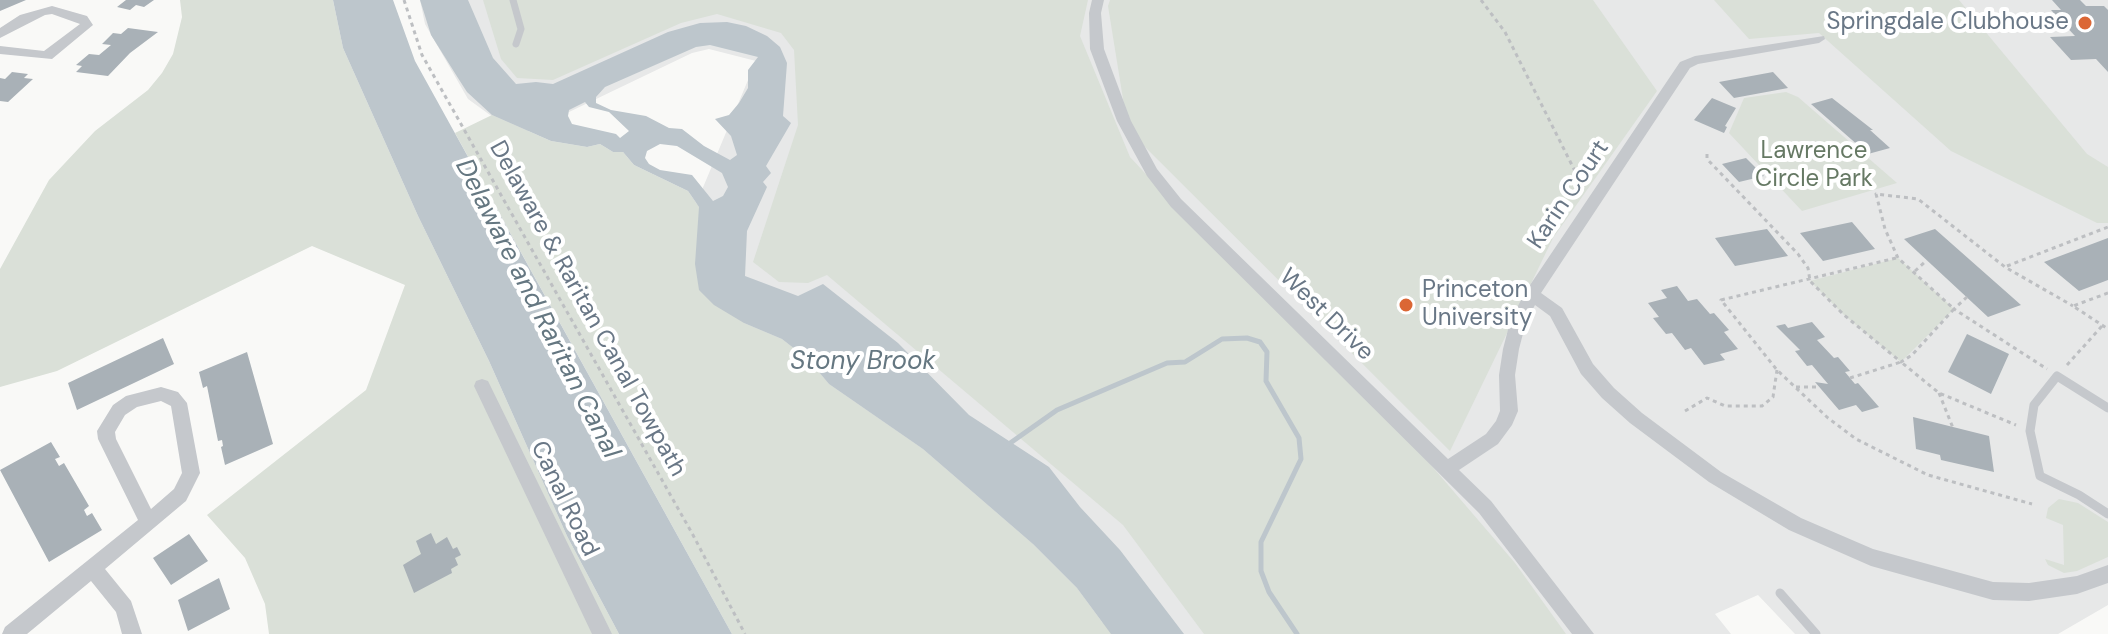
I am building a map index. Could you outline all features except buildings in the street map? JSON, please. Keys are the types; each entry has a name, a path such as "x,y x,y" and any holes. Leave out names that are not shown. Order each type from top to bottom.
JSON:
{"street":[{"name":"West Drive","path":"1098,0 1095,13 1097,49 1124,121 1152,172 1176,203 1448,468 1521,550 1584,634"},
{"path":"0,34 25,18 52,10 82,19 87,25 47,56 0,50"},
{"name":"Karin Court","path":"1448,468 1492,439 1503,425 1509,411 1507,375 1511,349 1518,322 1532,294 1685,65 1695,60 1819,39"},
{"path":"1532,294 1556,312 1587,369 1636,418 1715,477 1795,524 1871,557 1993,591 2029,592 2077,585 2108,574"},
{"name":"Canal Road","path":"482,386 602,634"},
{"path":"12,634 93,569 180,495 191,473 179,403 161,394 132,401 119,410 106,431 107,439 148,522"},
{"path":"93,569 124,607 132,634"}],"lane":[{"path":"513,0 521,29 516,44"},
{"path":"2108,408 2057,376 2034,405 2030,431 2040,476 2079,495 2108,514"},
{"path":"1780,593 1816,634"}],"path":[{"name":"Delaware & Raritan Canal Towpath","path":"404,0 422,55 693,535 745,634"},
{"path":"1481,0 1505,32 1592,204"},
{"path":"1707,154 1707,159 1798,254 1808,268 1810,281 1844,315 1939,393 2030,431"},
{"path":"2102,326 2057,376 1954,309 1898,258 1885,229 1876,194 1918,199 2005,267 2108,329"},
{"path":"2005,267 2108,227"},
{"path":"1898,258 1721,300 1777,370 1828,418 1896,461 1928,475 2032,504"},
{"path":"1915,271 1927,260"},
{"path":"2073,306 2108,293"},
{"path":"1850,378 1901,362 1912,355 1967,297"},
{"path":"1685,411 1707,398 1725,406 1762,406 1773,397 1777,370"},
{"path":"1795,387 1820,387"},
{"path":"1939,393 1953,428"}],"shaded area":[{"name":"Princeton University","path":"420,0 2108,0 2108,605 2058,634 1795,634 1758,595 1715,614 1731,634 1101,634 724,321 691,216 756,61 709,49 692,53 519,136 468,99 425,24"}],"green space":[{"path":"180,0 333,0 343,48 418,216 489,361 567,536 619,634 269,634 265,604 245,558 207,515 366,390 405,285 312,246 57,371 0,387 0,269 49,180 95,131 148,90 162,73 173,54 182,17"},
{"path":"483,0 1088,0 1080,36 1130,157 1237,272 1424,457 1515,563 1566,634 1204,634 1123,525 827,275 808,283 779,282 753,262 798,125 794,50 781,33 717,14 681,23 553,80 517,78 501,59"},
{"path":"1110,0 1593,0 1657,91 1553,238 1450,451 1128,130 1108,6"},
{"path":"1714,0 1959,0 2087,154 2108,167 2108,223 2097,223 1951,151 1819,33 1749,39"},
{"name":"Lawrence Circle Park","path":"1786,92 1798,97 1897,183 1802,211 1729,133 1744,98"},
{"path":"492,115 551,141 587,147 600,144 613,152 623,152 634,165 688,191 699,207 699,232 744,323 782,339 809,360 829,384 923,449 1033,544 1077,588 1102,622 1125,634 732,634 455,133"},
{"path":"1898,258 1954,309 1901,362 1844,315 1810,281"},
{"path":"2059,499 2078,503 2108,522 2108,557 2077,571 2064,573 2048,565 2045,559 2064,565 2063,525 2046,518 2048,508"}],"water":[{"name":"Delaware and Raritan Canal","path":"333,0 393,0 415,61 732,634 619,634 567,536 489,361 418,216 343,48"},
{"name":"Stony Brook","path":"420,0 468,0 493,58 516,84 553,84 668,32 700,23 727,22 746,26 767,36 780,47 787,63 783,116 791,123 766,166 771,173 763,182 767,187 747,231 745,276 798,296 823,284 898,343 969,415 1049,467 1080,507 1120,550 1184,634 1111,634 1077,588 1033,544 923,449 829,384 809,360 782,339 744,323 714,305 699,290 695,264 699,207 688,191 634,165 623,152 613,152 600,144 587,147 551,141 492,115 467,92 431,35","holes":["710,45 758,57 748,70 748,88 739,103 729,115 715,119 731,136 737,155 730,160 682,129 669,128 646,116 611,110 596,103 596,97 605,87 696,47","585,102 589,107 609,112 629,131 620,138 616,134 572,124 569,110","660,144 677,146 722,173 728,187 723,196 713,201 692,175 660,170 649,164 645,158 647,151"]}],"waterway":[{"path":"1006,446 1057,410 1167,363 1185,362 1222,339 1247,338 1260,342 1267,352 1266,381 1299,438 1301,459 1261,542 1261,571 1269,592 1297,634"}],"place":[{"name":"Springdale Clubhouse","path":"2085,23"},
{"name":"Princeton University","path":"1406,305"}]}
